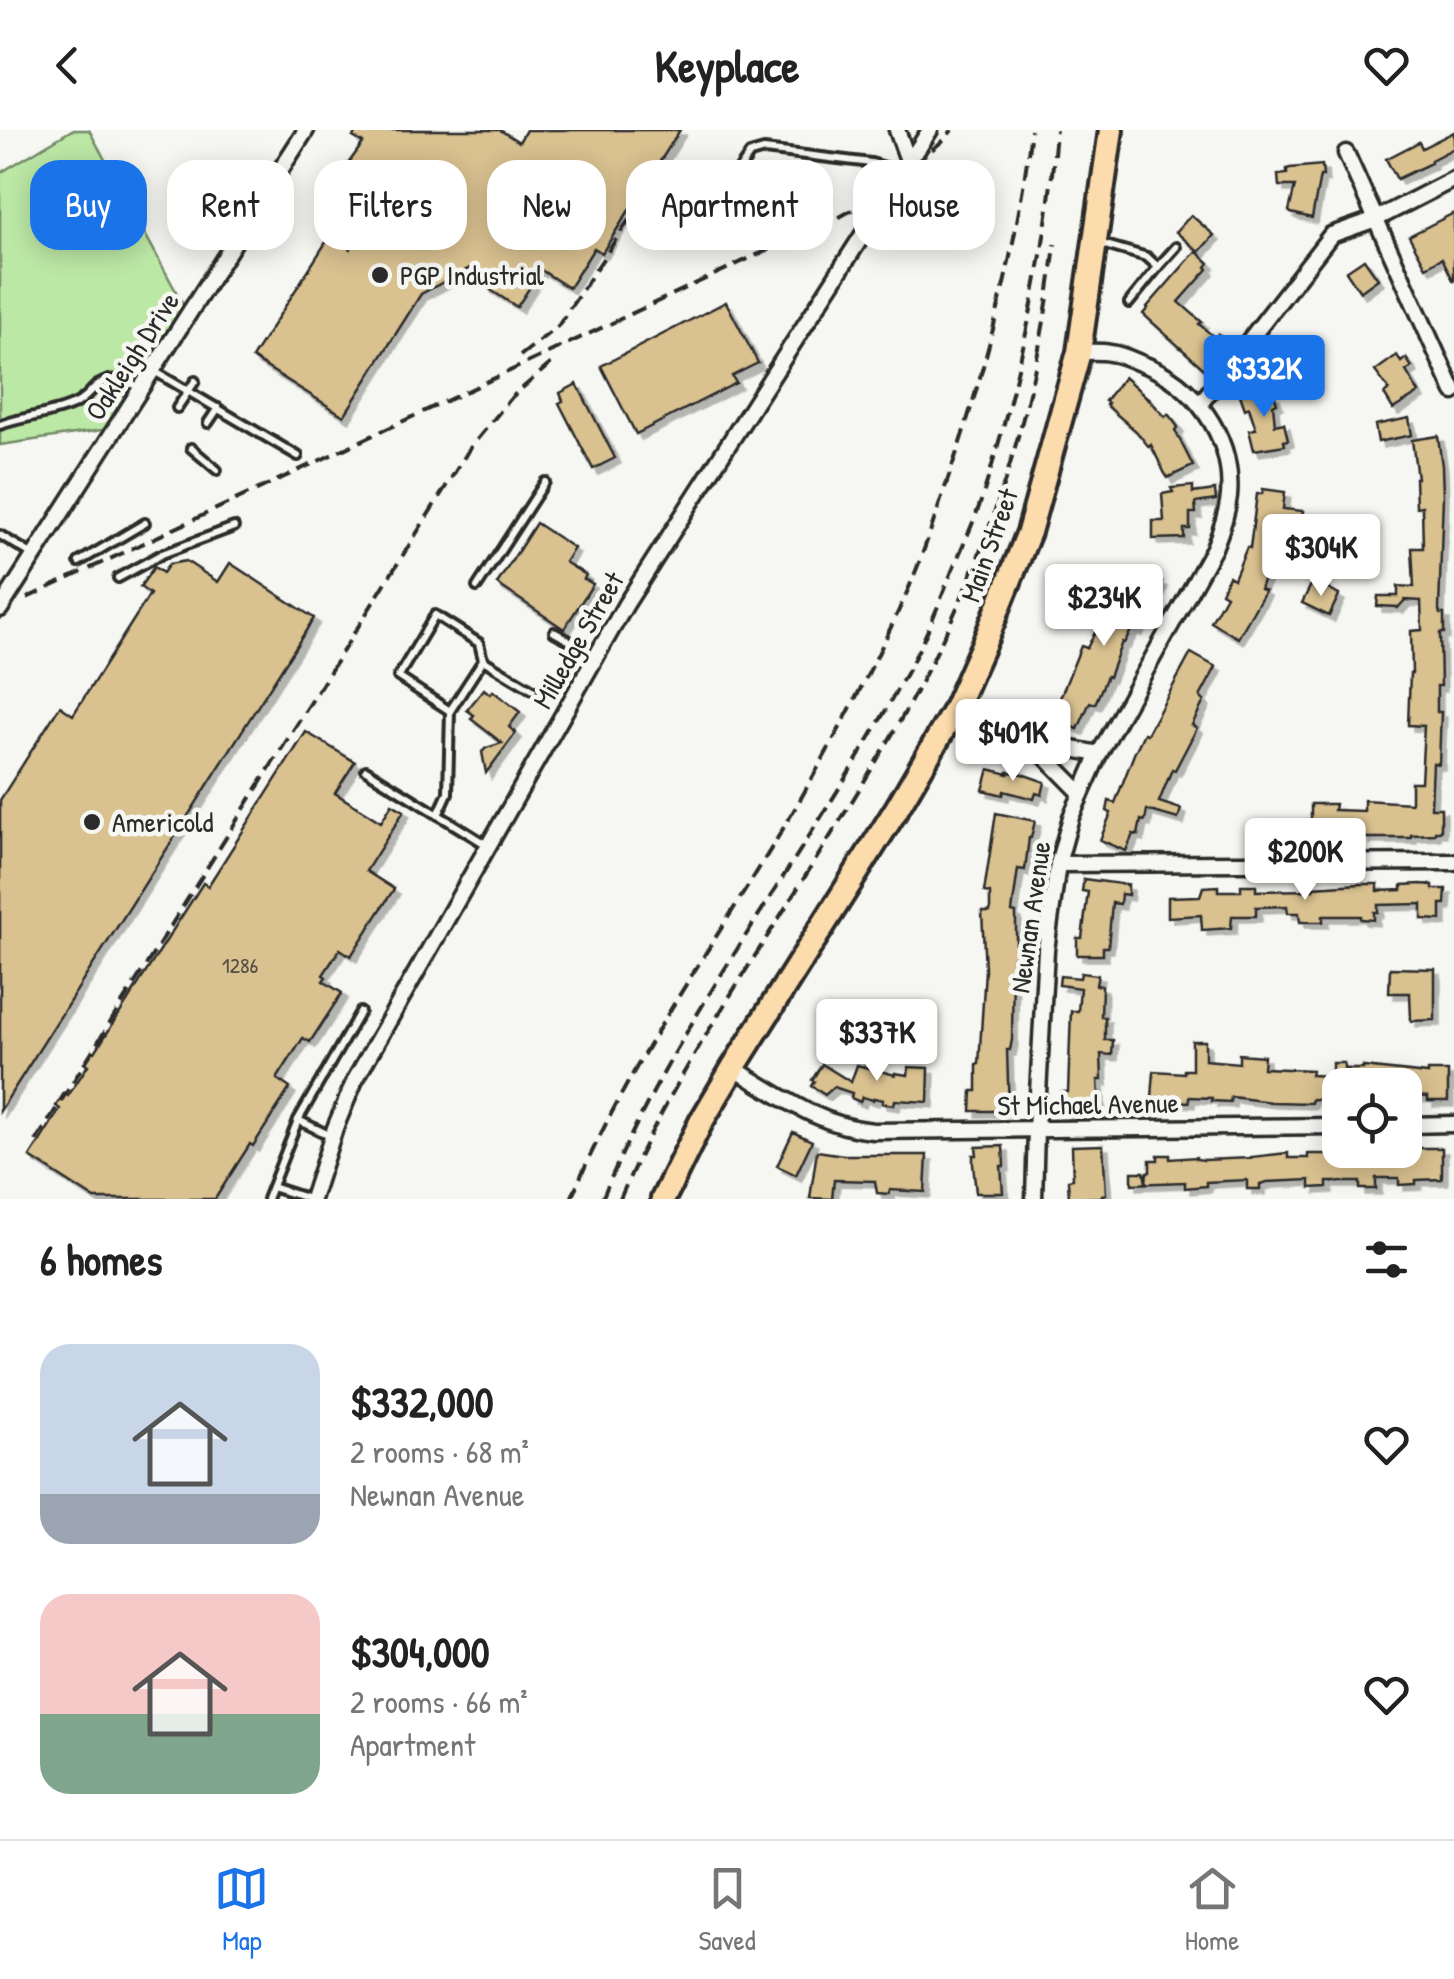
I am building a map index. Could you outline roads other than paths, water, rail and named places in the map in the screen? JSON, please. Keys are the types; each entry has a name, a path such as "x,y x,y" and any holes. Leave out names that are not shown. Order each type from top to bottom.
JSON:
{"main road":[{"name":"Main Street","path":"663,1199 732,1068 896,810 954,711 1030,532 1079,352 1111,130"}],"street":[{"name":"Oakleigh Drive","path":"0,608 306,130"},
{"path":"897,130 904,160"},
{"name":"Milledge Street","path":"911,160 930,130"},
{"path":"1346,153 1454,392"},
{"path":"1200,404 1331,234 1376,219 1454,179"},
{"name":"Milledge Street","path":"311,1199 355,1080 596,656 853,250"},
{"name":"Newnan Avenue","path":"1034,1199 1046,950 1058,864 1072,817 1099,754 1214,548 1224,524 1229,493 1227,461 1217,430 1200,404 1179,383 1156,368 1111,352 1079,352"},
{"path":"954,711 1029,741 1099,754"},
{"path":"1029,741 1082,793"},
{"path":"1058,864 1454,862"},
{"name":"St Michael Avenue","path":"732,1068 814,1116 849,1128 874,1131 1322,1126"},
{"path":"1422,1125 1454,1124"}],"lane":[{"path":"746,160 750,154 764,150 853,161"},
{"path":"1096,243 1147,257 1158,267"},
{"path":"1128,303 1176,248"},
{"path":"153,370 298,456"},
{"path":"0,425 81,401 95,386 109,380 142,388"},
{"path":"177,408 195,381"},
{"path":"207,402 213,393"},
{"path":"208,423 218,408"},
{"path":"191,448 218,470"},
{"path":"477,587 545,482"},
{"path":"80,562 145,522"},
{"path":"118,578 162,554 234,527"},
{"path":"0,535 34,555"},
{"path":"450,711 398,677 435,616 479,643 483,660 533,690"},
{"path":"554,632 596,656"},
{"path":"438,814 448,793 450,711 483,660"},
{"path":"366,770 488,846"},
{"path":"267,1199 298,1120 360,1012"},
{"path":"298,1120 332,1136"},
{"path":"272,1187 311,1199"}],"railway":[{"path":"27,598 827,224 882,190 952,130"},
{"path":"571,1199 648,1047 827,752 908,590 949,476 988,348 1018,218 1031,130"},
{"path":"602,1199 670,1062 871,735 932,620 981,501 1007,411 1038,270 1056,130"},
{"path":"520,356 558,326 626,224"},
{"path":"620,1199 679,1080 880,755 945,635 996,509 1016,444 1046,312 1055,244"},
{"path":"36,1141 470,448 512,397 555,360"}],"place":[{"name":"PGP Industrial","path":"380,275"},
{"name":"Americold","path":"92,822"}]}
